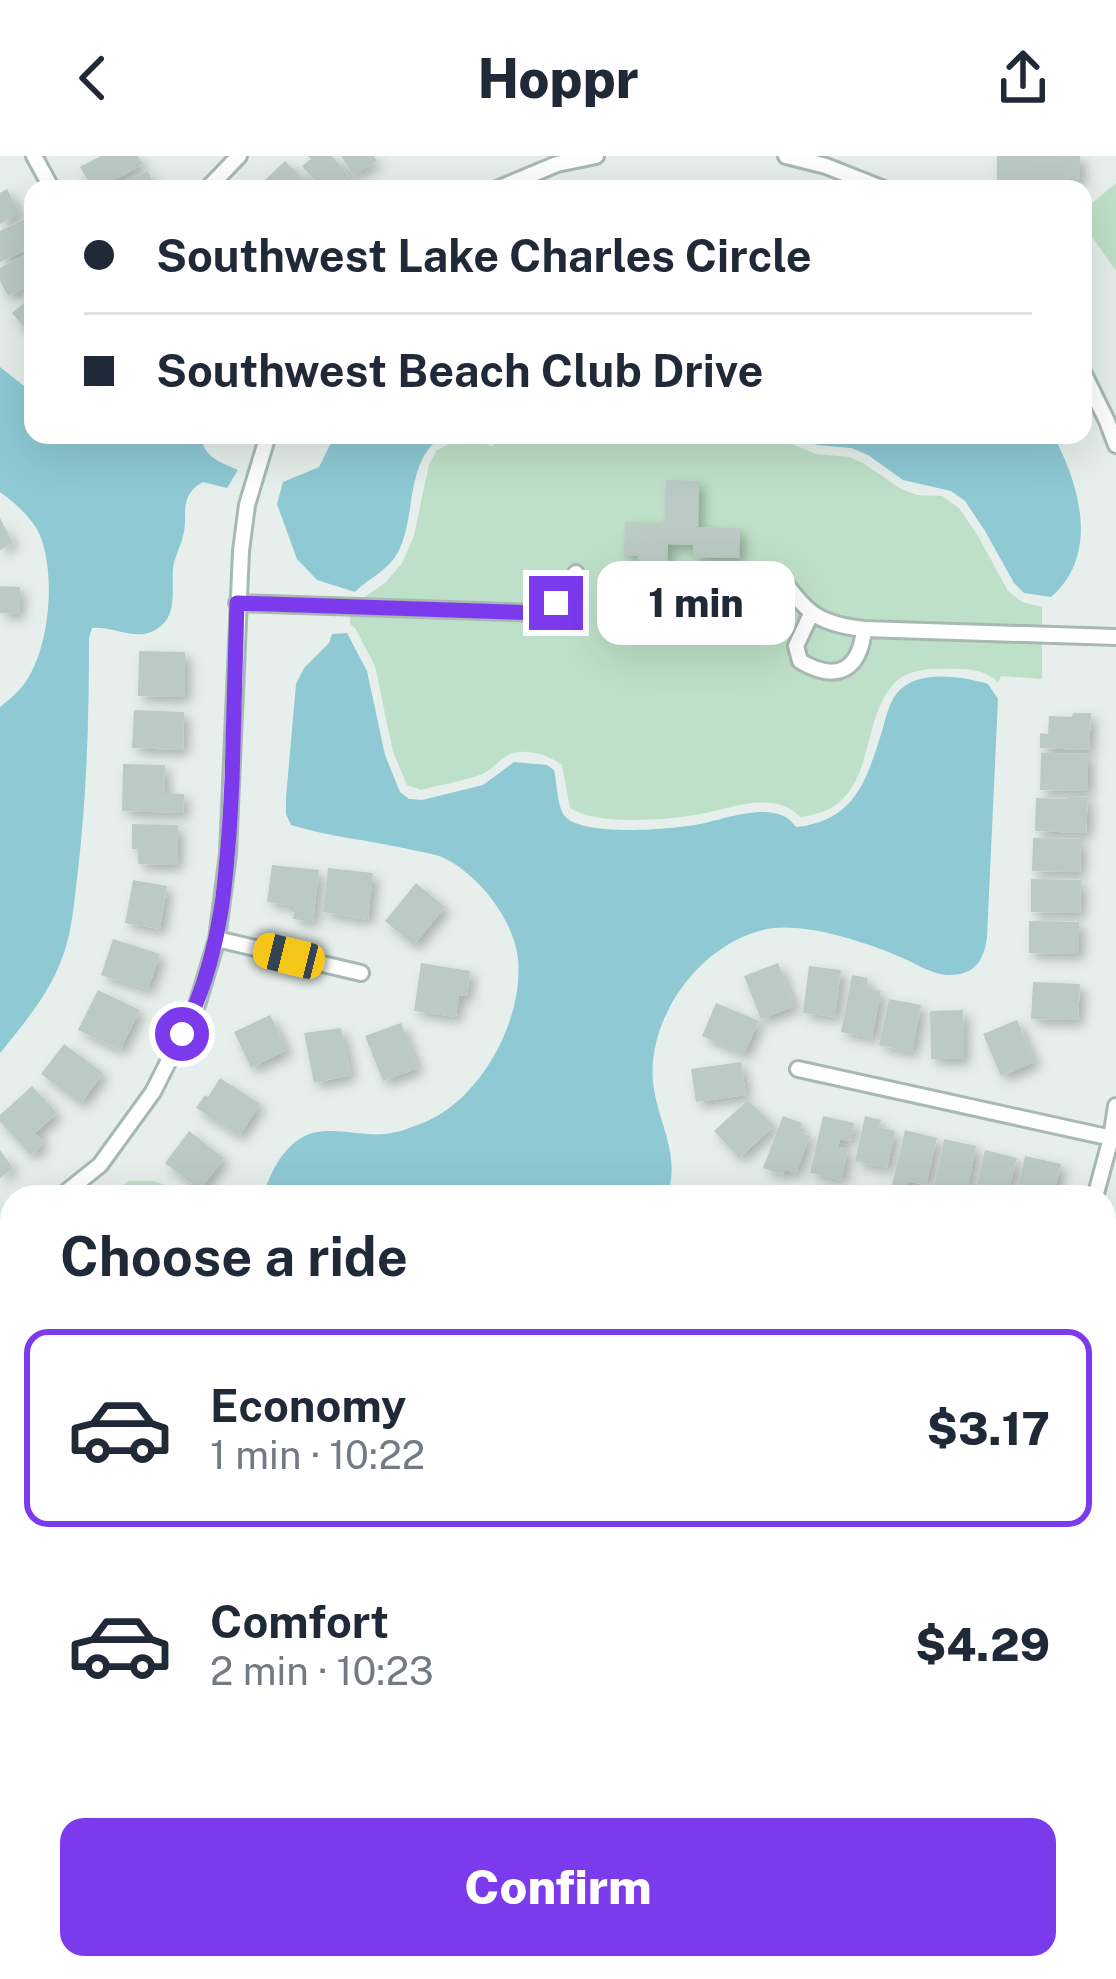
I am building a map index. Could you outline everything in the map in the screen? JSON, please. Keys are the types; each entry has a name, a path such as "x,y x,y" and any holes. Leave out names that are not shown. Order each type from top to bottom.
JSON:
{"street":[{"path":"216,180 239,156"},
{"path":"519,180 557,164 596,156"},
{"path":"786,156 861,180"},
{"path":"1092,390 1116,445"},
{"path":"75,1185 100,1166 153,1092 197,1005 217,939 228,854 237,603 247,505 265,444"},
{"path":"237,603 539,613 556,603 576,573"},
{"path":"783,580 812,614 839,626 1116,637"},
{"path":"812,614 796,646 800,661 810,667 848,667 859,657 865,629"},
{"path":"217,939 361,973"},
{"path":"798,1069 1114,1139"},
{"path":"1099,1185 1114,1139 1116,1106"}],"green space":[{"path":"1116,183 1116,271 1092,237 1092,203"},
{"path":"450,444 792,444 816,454 849,457 917,495 942,496 959,508 1008,591 1022,602 1042,607 1042,679 1001,676 998,682 977,671 946,669 905,676 881,703 855,783 825,811 800,817 778,804 766,803 670,818 633,820 582,814 570,808 562,765 529,752 508,755 470,778 421,790 407,785 393,752 375,666 350,624 350,600 359,601 386,582 402,563 437,450"},
{"path":"154,1181 165,1185 123,1185"}],"water":[{"path":"0,367 24,386 24,444 203,444 209,454 238,470 227,488 203,482 188,496 173,568 172,606 165,622 141,634 92,628 84,812 68,938 49,986 0,1053 0,707 21,688 39,655 49,591 39,533 0,492"},
{"path":"330,444 433,444 417,474 397,554 355,592 317,580 297,559 277,504 283,482 319,467"},
{"path":"1057,444 1077,497 1080,540 1076,561 1051,597 1024,593 965,501 951,491 903,480 851,448 817,445"},
{"path":"347,633 367,671 385,755 400,792 409,799 483,785 514,762 547,765 554,770 564,815 588,827 607,829 670,828 765,812 788,818 796,827 816,823 833,816 856,794 892,701 906,685 940,676 988,684 998,699 987,937 980,960 964,973 941,974 854,940 796,928 763,930 718,951 682,987 659,1033 653,1057 655,1097 672,1168 669,1185 267,1185 277,1163 303,1137 322,1131 394,1133 420,1124 461,1098 479,1079 505,1033 518,983 510,929 470,875 431,854 291,825 286,798 296,684 332,634"}],"building":[{"path":"101,156 138,156 143,164 115,180 88,180 80,167"},
{"path":"308,156 332,156 349,176 314,180 302,166 311,159"},
{"path":"341,156 374,156 377,161 353,175"},
{"path":"997,156 1080,156 1080,180 997,180"},
{"path":"285,161 304,180 265,180"},
{"path":"148,171 152,180 129,180"},
{"path":"7,189 20,213 0,224 0,193"},
{"path":"24,219 24,251 0,262 0,231"},
{"path":"24,256 24,288 8,296 0,268"},
{"path":"24,303 24,327 12,313"},
{"path":"666,480 699,481 698,527 740,528 739,558 693,557 693,545 668,544 667,566 637,565 638,556 624,556 625,522 665,523"},
{"path":"0,518 13,543 0,550"},
{"path":"0,586 20,587 19,614 0,613"},
{"path":"139,651 185,652 185,697 138,696"},
{"path":"134,710 184,712 183,750 132,748"},
{"path":"1073,713 1091,713 1089,750 1040,748 1040,733 1048,734 1049,716 1072,717"},
{"path":"1041,753 1088,754 1088,791 1040,790"},
{"path":"123,764 165,765 164,793 184,794 183,813 122,811"},
{"path":"1088,797 1086,833 1035,831 1036,798"},
{"path":"132,824 178,825 177,865 138,864 138,849 132,849"},
{"path":"1033,838 1081,839 1080,872 1032,871"},
{"path":"272,865 319,870 313,922 293,919 295,906 267,902"},
{"path":"328,868 373,873 368,920 323,912"},
{"path":"1031,879 1081,880 1080,913 1031,912"},
{"path":"133,880 167,886 160,929 125,923"},
{"path":"416,883 445,907 414,945 385,921"},
{"path":"1029,921 1079,922 1079,954 1029,953"},
{"path":"113,939 160,954 148,990 101,975"},
{"path":"421,963 470,971 467,996 459,995 456,1017 414,1011"},
{"path":"778,963 795,1006 761,1019 744,976"},
{"path":"809,966 841,970 835,1017 803,1013"},
{"path":"852,975 868,978 866,988 881,991 872,1038 841,1032"},
{"path":"1033,982 1080,984 1078,1020 1031,1019"},
{"path":"98,990 140,1010 120,1050 78,1030"},
{"path":"889,999 921,1005 912,1052 879,1045"},
{"path":"716,1003 759,1021 744,1054 702,1036"},
{"path":"963,1010 964,1059 931,1059 930,1011"},
{"path":"270,1015 287,1050 251,1068 234,1032"},
{"path":"1017,1020 1035,1062 1001,1076 983,1034"},
{"path":"401,1023 418,1068 383,1081 365,1036"},
{"path":"341,1028 351,1075 314,1083 304,1033"},
{"path":"64,1044 103,1073 81,1103 41,1074"},
{"path":"741,1062 746,1095 696,1102 691,1069"},
{"path":"220,1078 260,1104 239,1136 196,1108"},
{"path":"32,1086 57,1113 35,1133 44,1143 31,1155 0,1122 0,1115"},
{"path":"748,1100 774,1126 739,1158 714,1131"},
{"path":"783,1116 802,1123 799,1132 810,1136 796,1173 785,1169 783,1175 763,1168"},
{"path":"823,1116 854,1123 851,1141 840,1139 838,1147 848,1149 841,1180 810,1173"},
{"path":"865,1116 895,1131 887,1168 855,1161"},
{"path":"905,1130 937,1138 926,1185 907,1181 892,1185"},
{"path":"189,1131 224,1158 204,1185 194,1185 165,1163"},
{"path":"944,1139 976,1146 968,1185 934,1185"},
{"path":"0,1150 13,1168 0,1178"},
{"path":"985,1150 1017,1158 1010,1185 977,1185"},
{"path":"1025,1156 1061,1164 1056,1185 1019,1185"}],"route":[{"path":"182,1034 197,1005 217,939 228,854 237,603 539,613 556,603"}]}
